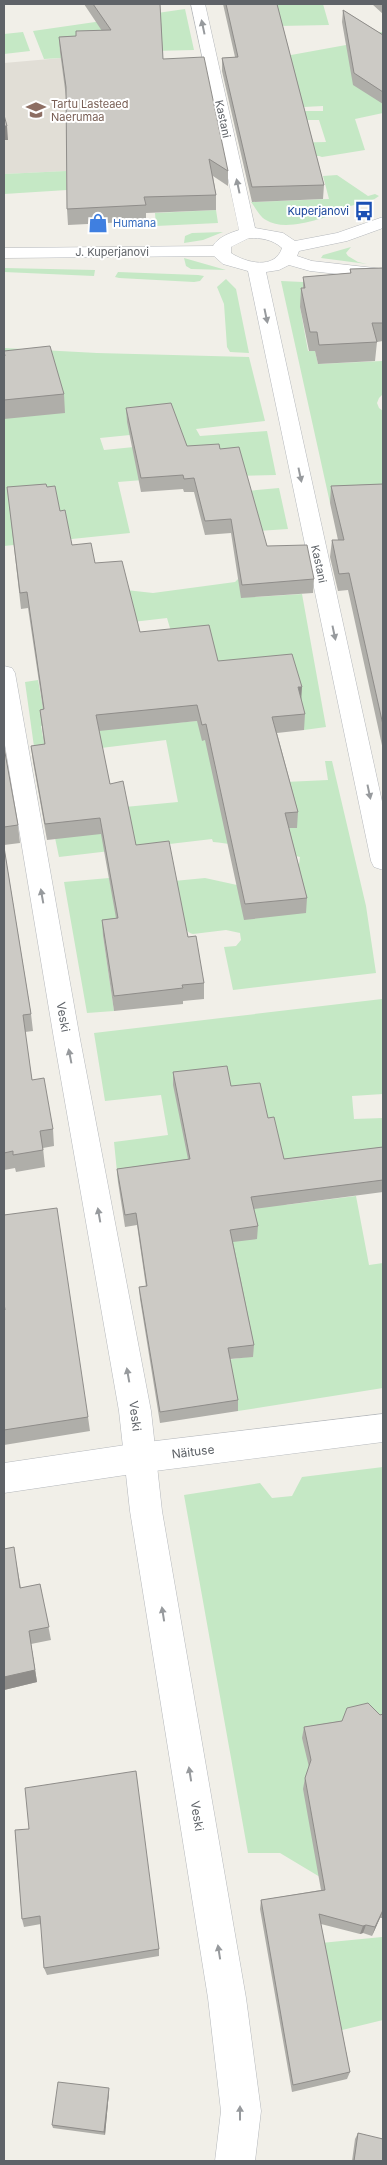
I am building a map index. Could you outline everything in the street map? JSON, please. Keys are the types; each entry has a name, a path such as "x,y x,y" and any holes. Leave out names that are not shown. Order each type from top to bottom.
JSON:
{"street":[{"name":"Kastani","path":"198,4 248,233"},
{"path":"383,222 289,253 272,266 256,268 243,266 229,261 221,251 222,245 229,239 248,233 259,233 280,238 289,253 310,266 383,274"},
{"name":"J. Kuperjanovi","path":"4,253 221,251"},
{"name":"Kastani","path":"256,268 383,861"},
{"name":"Veski","path":"4,673 11,761 28,808 65,1030 135,1411 139,1458 227,1998 241,2111 235,2161"},
{"name":"Näituse","path":"4,1478 139,1458 383,1428"}],"shaded area":[{"name":"Tartu Lasteaed Naerumaa","path":"61,58 68,103 66,171 4,174 4,63"}],"green space":[{"path":"273,4 323,4 329,25 279,26"},
{"path":"185,9 194,50 152,51 124,73 64,76 61,58 44,59 33,31"},
{"path":"23,32 30,51 4,54 4,34"},
{"path":"383,32 383,113 355,119 365,150 322,157 246,159 242,144 326,142 319,120 296,120 303,111 323,111 323,106 284,108 226,67 346,45 367,33"},
{"path":"66,171 67,190 4,194 4,174"},
{"path":"337,175 368,196 375,194 379,196 317,220 284,225 274,224 264,219 251,202 329,199 323,176"},
{"path":"216,210 218,223 156,226 155,213"},
{"path":"223,232 203,240 184,243 185,236 192,233"},
{"path":"351,247 346,253 348,256 358,262 367,264 321,258 323,255"},
{"path":"184,258 226,270 191,269 186,266"},
{"path":"4,268 95,270 94,276 4,272"},
{"path":"118,272 204,276 200,281 194,282 115,277"},
{"path":"226,279 236,289 249,353 230,352 227,347 224,304 217,287"},
{"path":"281,281 347,284 300,307 308,351 315,351 318,364 382,361 383,394 377,403 383,411 383,501 330,503"},
{"path":"4,348 97,353 249,357 265,421 196,429 200,436 267,431 276,475 180,477 118,482 130,533 4,546","holes":["160,432 164,444 104,450 100,438"]},
{"path":"279,488 288,529 258,531 247,491"},
{"path":"238,579 256,597 302,594 326,727 304,730 297,703 202,679 175,645 167,618 124,623 126,590 153,593 235,582"},
{"path":"38,680 46,725 41,726 47,760 36,761 25,682"},
{"path":"96,720 142,726 197,721 227,738 285,782 328,780 325,761 332,761 366,906 376,973 233,990 224,947 236,946 241,940 240,933 226,930 193,934 188,932 179,912 174,881 205,878 237,885 297,879 300,857 213,842 212,839 59,857 50,814 178,802 166,740 101,748"},
{"path":"109,878 111,888 118,887 126,933 103,936 114,1011 87,1013 64,882"},
{"path":"382,999 383,1094 352,1096 354,1119 383,1118 383,1165 285,1205 356,1196 369,1265 383,1263 383,1388 238,1411 227,1360 253,1356 237,1278 162,1176 118,1182 114,1142 168,1135 161,1095 105,1101 94,1033"},
{"path":"383,1467 383,1725 309,1770 330,1883 280,1853 248,1853 184,1495 260,1483 272,1498 292,1496 302,1477"},
{"path":"382,1937 383,2020 338,2031 321,1943"}],"building":[{"path":"93,4 160,4 163,59 204,57 228,171 209,159 216,195 144,197 146,205 67,209 66,87 59,37 76,36 76,31 111,30"},
{"path":"226,4 277,4 324,185 252,187 222,58 238,57"},
{"path":"343,10 383,35 383,92 354,73"},
{"path":"4,115 7,126 4,126"},
{"path":"383,268 383,323 372,323 377,342 319,345 317,332 310,332 301,288 305,288 303,277 351,273 350,269"},
{"path":"50,346 64,394 4,400 4,351"},
{"path":"171,403 187,446 219,444 220,449 239,447 267,546 307,545 314,579 242,585 231,519 205,521 194,478 184,479 183,475 141,478 126,408"},
{"path":"46,484 47,487 55,486 60,511 65,510 72,545 91,543 95,563 122,561 140,632 209,625 218,661 292,654 302,687 298,687 305,714 272,717 298,812 285,813 307,898 245,904 206,724 202,725 197,705 96,715 110,784 123,781 136,845 169,841 188,937 196,936 204,983 182,985 183,988 114,996 102,920 118,918 100,818 45,824 31,746 45,744 40,710 44,709 27,592 20,593 7,487"},
{"path":"383,484 383,725 349,573 339,574 332,540 344,540 331,486"},
{"path":"4,747 18,825 4,827"},
{"path":"4,847 31,1014 23,1015 32,1080 44,1078 53,1129 40,1131 43,1150 13,1155 13,1151 4,1153"},
{"path":"227,1066 231,1086 260,1083 268,1118 274,1117 284,1159 383,1147 383,1180 251,1197 258,1226 230,1230 254,1345 228,1348 238,1400 160,1412 139,1287 147,1286 136,1213 125,1215 117,1169 190,1159 173,1072"},
{"path":"57,1208 88,1417 4,1430 4,1215"},
{"path":"14,1547 20,1588 40,1584 49,1627 29,1631 35,1670 4,1677 4,1549"},
{"path":"368,1703 380,1715 383,1714 383,1910 375,1927 363,1926 319,1914 350,2072 293,2085 261,1900 325,1890 305,1778 311,1760 304,1727 342,1721 347,1708"},
{"path":"136,1771 159,1949 44,1968 40,1916 22,1919 15,1830 29,1829 25,1788"},
{"path":"58,2082 109,2088 104,2132 52,2125"},
{"path":"358,2133 383,2139 383,2161 354,2161"}],"place":[{"name":"Tartu Lasteaed Naerumaa","path":"36,110"},
{"name":"Kuperjanovi","path":"364,211"},
{"name":"Humana","path":"98,223"}]}
